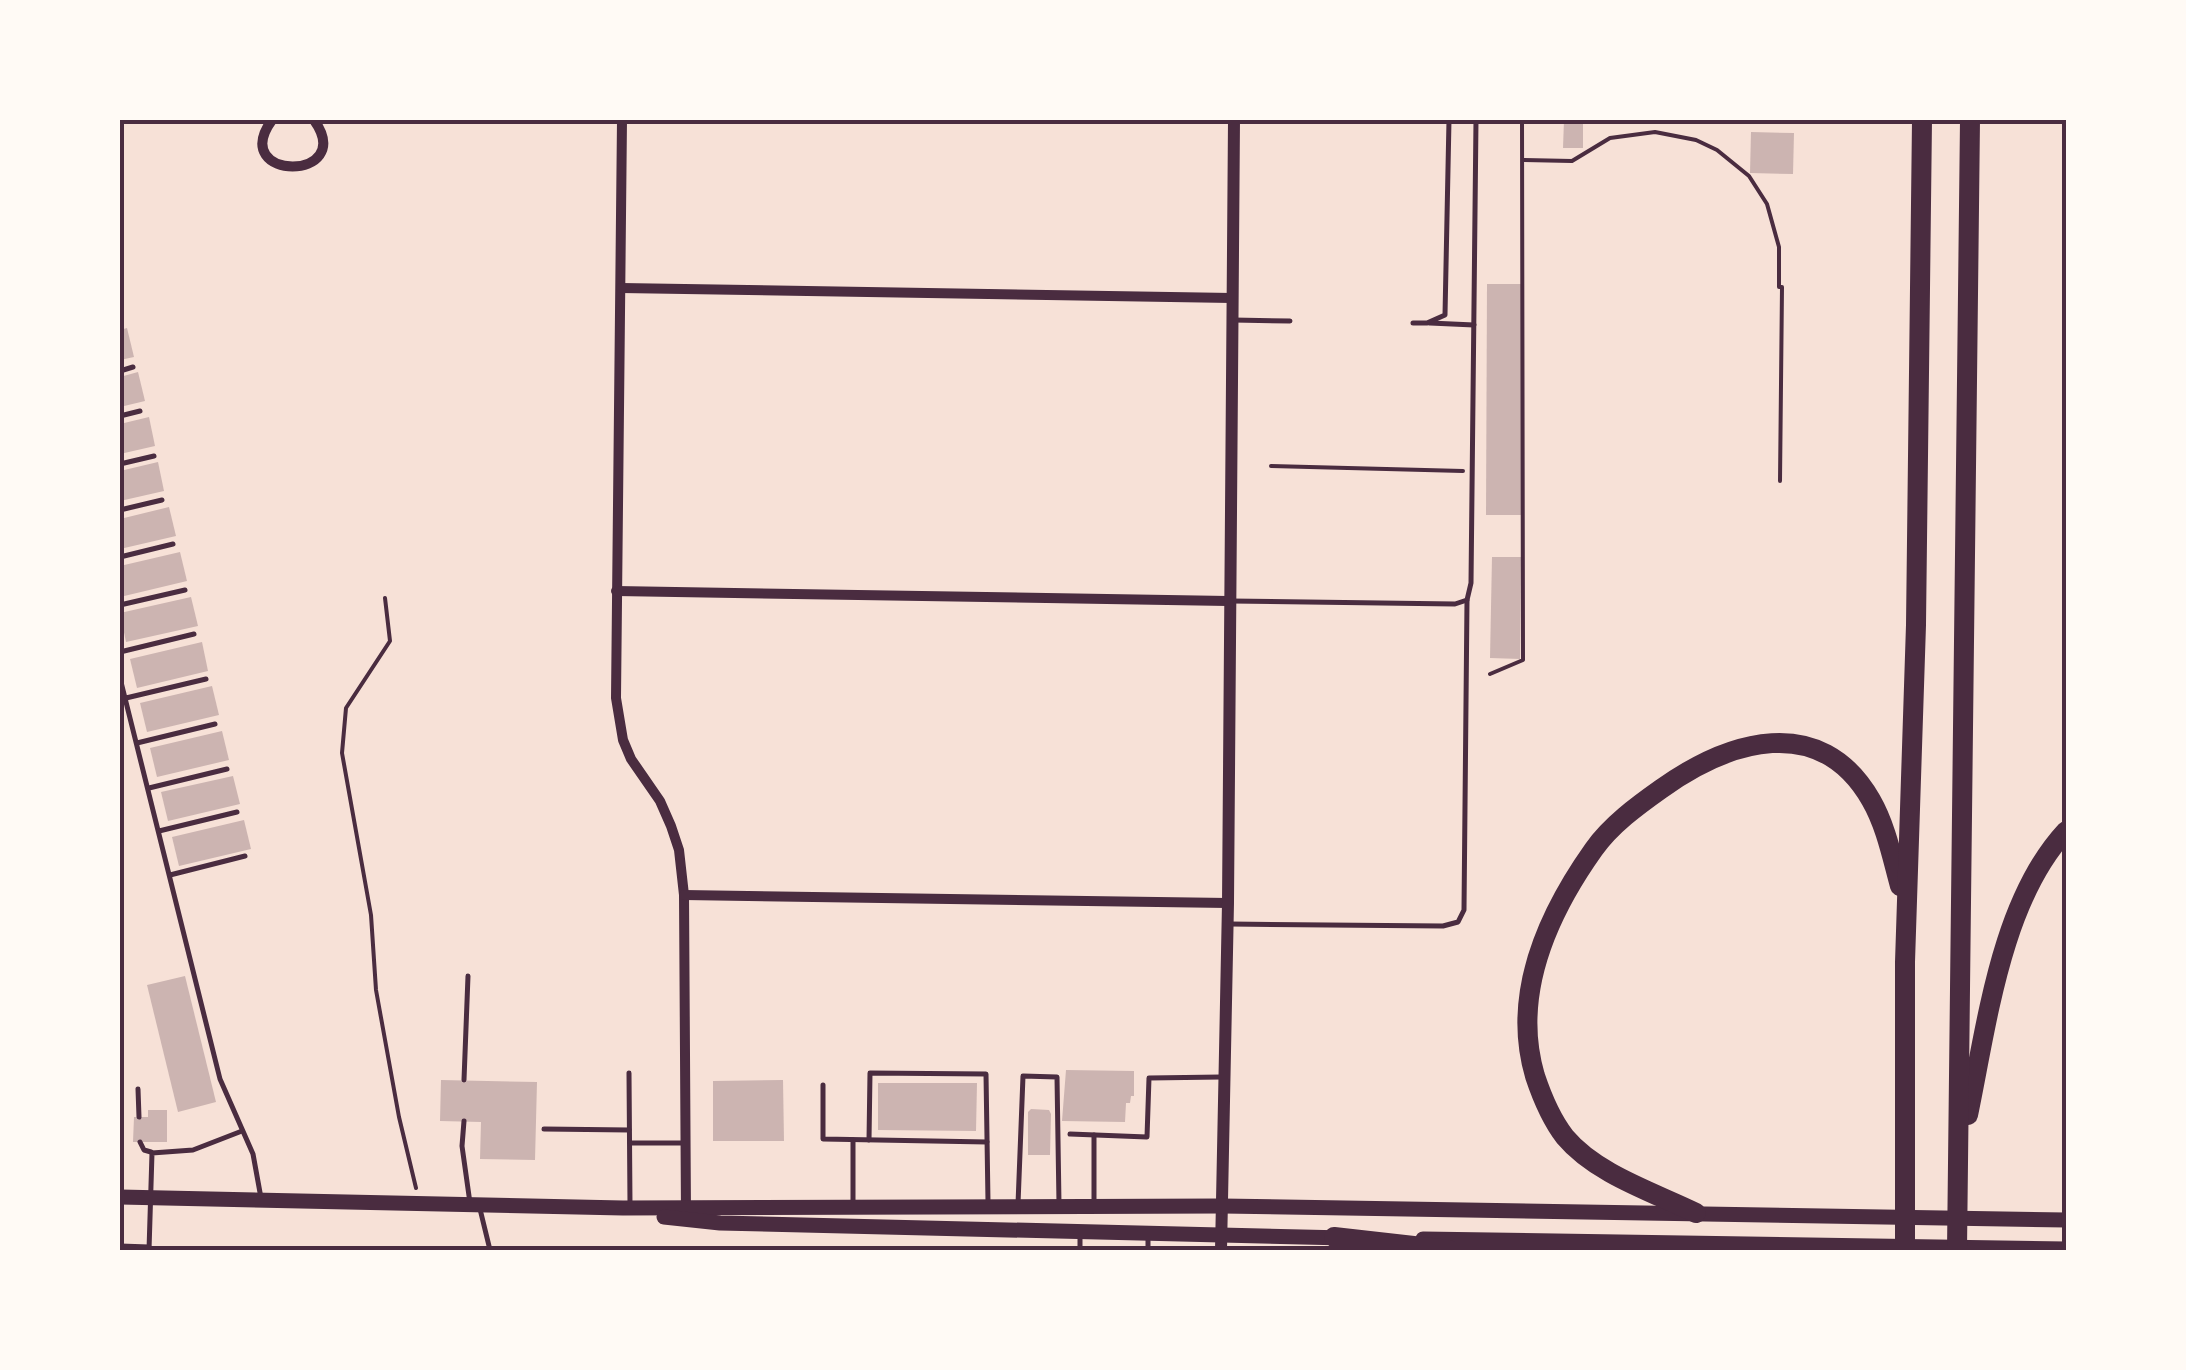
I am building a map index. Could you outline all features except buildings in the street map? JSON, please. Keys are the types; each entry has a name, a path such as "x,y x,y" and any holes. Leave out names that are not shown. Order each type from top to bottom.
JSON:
{"highway":[{"path":"1906,1250 1906,907 1916,625 1922,120"},
{"path":"1958,1250 1970,120"},
{"path":"1696,1213 1619,1176 1566,1138 1550,1115 1530,1060 1528,992 1536,958 1551,920 1594,848 1642,802 1715,757 1744,746 1775,741 1800,744 1826,754 1850,773 1870,798 1884,830 1906,907"},
{"path":"1958,1161 1993,996 2016,917 2032,875 2066,831"},
{"path":"1334,1238 1449,1250"}],"main road":[{"path":"120,1198 630,1208 686,1213 720,1223 1080,1232 1148,1242 1334,1238 2066,1249"},
{"path":"545,1207 686,1213 853,1207 1222,1206 2062,1220"}],"street":[{"path":"272,120 265,129 265,148 276,164 294,169 304,167 318,154 322,136 314,120"},
{"path":"622,120 618,720 630,759 660,801 679,850 684,895 686,1213"},
{"path":"1221,1242 1228,904 1234,120"},
{"path":"621,288 1232,298"},
{"path":"616,591 1228,601"},
{"path":"684,895 1228,904"}],"lane":[{"path":"1427,323 1445,315 1446,307 1449,120"},
{"path":"1227,924 1442,926 1458,922 1464,910 1476,120"},
{"path":"1232,320 1290,321"},
{"path":"1413,323 1474,328"},
{"path":"120,370 133,368"},
{"path":"120,416 140,411"},
{"path":"120,464 154,456"},
{"path":"120,510 162,500"},
{"path":"120,557 173,544"},
{"path":"120,606 184,590"},
{"path":"1228,601 1454,604 1467,600"},
{"path":"120,652 194,634"},
{"path":"120,678 220,1079 258,1172 262,1201"},
{"path":"125,698 206,679"},
{"path":"137,743 215,724"},
{"path":"148,788 226,769"},
{"path":"159,831 237,812"},
{"path":"170,875 245,856"},
{"path":"464,1080 468,976"},
{"path":"629,1073 630,1208"},
{"path":"869,1140 870,1073 986,1074 988,1206"},
{"path":"1018,1206 1023,1076 1057,1077 1058,1206"},
{"path":"1070,1134 1147,1136 1150,1078 1224,1078"},
{"path":"824,1084 823,1138 987,1142"},
{"path":"138,1089 139,1118"},
{"path":"464,1122 462,1146 475,1206 490,1250"},
{"path":"544,1129 629,1130"},
{"path":"140,1142 144,1150 152,1152 193,1150 242,1132"},
{"path":"1094,1135 1094,1206"},
{"path":"853,1140 853,1207"},
{"path":"630,1143 686,1143"},
{"path":"120,1246 149,1248 152,1152"},
{"path":"1080,1232 1080,1250"}],"path":[{"path":"1490,674 1523,660 1522,120"},
{"path":"1522,160 1572,160 1610,138 1656,132 1696,140 1718,150 1749,176 1767,204 1778,247 1782,287 1780,481"},
{"path":"1271,466 1462,471"},
{"path":"385,598 390,642 346,708 342,753 371,915 376,990 420,1205"}]}
